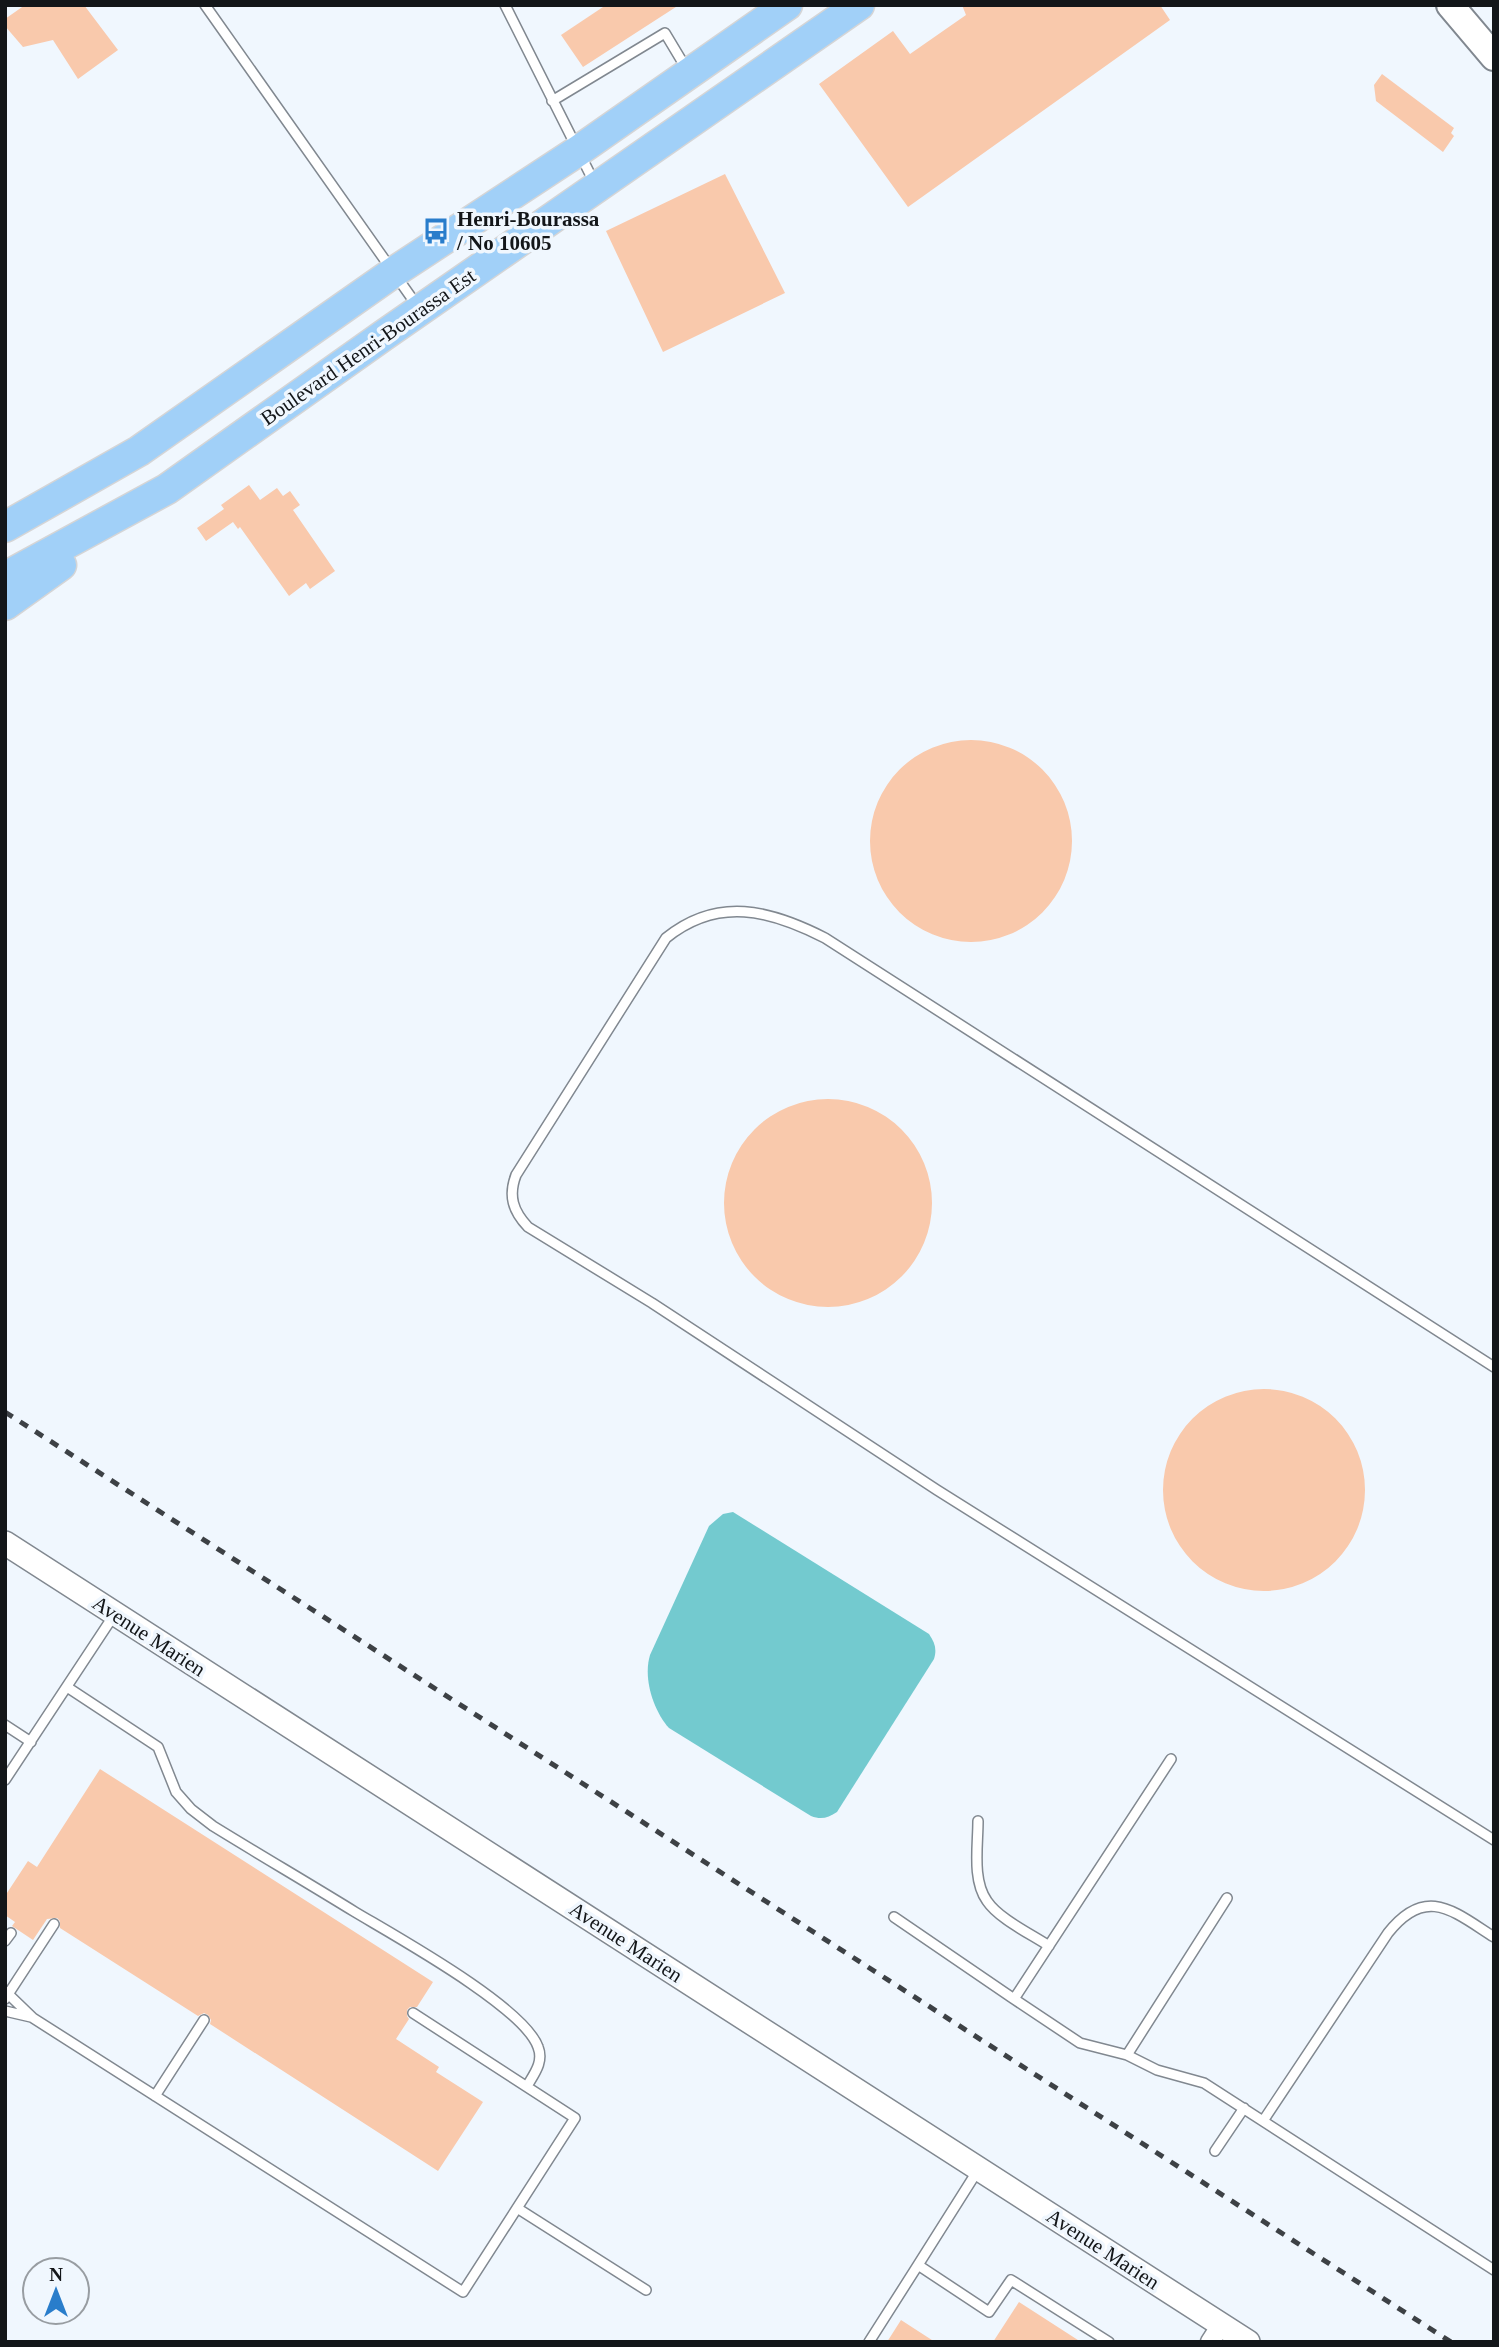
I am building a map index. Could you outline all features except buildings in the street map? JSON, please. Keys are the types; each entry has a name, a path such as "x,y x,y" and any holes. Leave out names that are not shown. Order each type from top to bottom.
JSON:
{"main road":[{"path":"5,527 139,451 394,272 578,150 787,5"},
{"name":"Boulevard Henri-Bourassa Est","path":"5,577 166,489 859,5"},
{"path":"1450,5 1494,57"},
{"path":"5,505 139,451"},
{"path":"5,605 166,489"}],"street":[{"name":"Avenue Marien","path":"5,1543 979,2169 1215,2333 1248,2342"}],"lane":[{"path":"205,5 421,311"},
{"path":"505,5 597,187"},
{"path":"552,101 665,33 689,73"},
{"path":"1494,1367 825,939 800,926 767,915 734,910 717,913 678,928 666,939 516,1175 512,1186 514,1208 528,1227 652,1303 937,1490 1494,1840"},
{"path":"5,1780 115,1614"},
{"path":"66,1686 158,1747 171,1784 181,1800 213,1826 451,1970 502,2007 533,2037 538,2046 540,2061 527,2086"},
{"path":"5,1725 30,1742"},
{"path":"1014,1999 1171,1759"},
{"path":"978,1821 980,1885 986,1900 995,1911 1049,1946"},
{"path":"1128,2055 1227,1898"},
{"path":"1263,2120 1388,1933 1407,1912 1418,1907 1441,1908 1456,1913 1494,1937"},
{"path":"894,1917 1080,2043 1128,2055 1157,2070 1203,2082 1494,2270"},
{"path":"54,1924 6,1995 33,2018 463,2292 575,2118 413,2013"},
{"path":"5,2011 33,2018"},
{"path":"155,2096 204,2020"},
{"path":"1215,2151 1244,2108"},
{"path":"869,2342 979,2169"},
{"path":"517,2208 646,2290"},
{"path":"918,2265 989,2312 1011,2280 1109,2342"}],"water":[{"path":"733,1512 929,1634 934,1643 934,1659 837,1812 827,1817 811,1816 669,1728 654,1703 648,1674 650,1655 709,1526 723,1514"}],"railway":[{"path":"5,1412 1451,2342"}],"place":[{"name":"Henri-Bourassa / No 10605","path":"436,231"}]}
